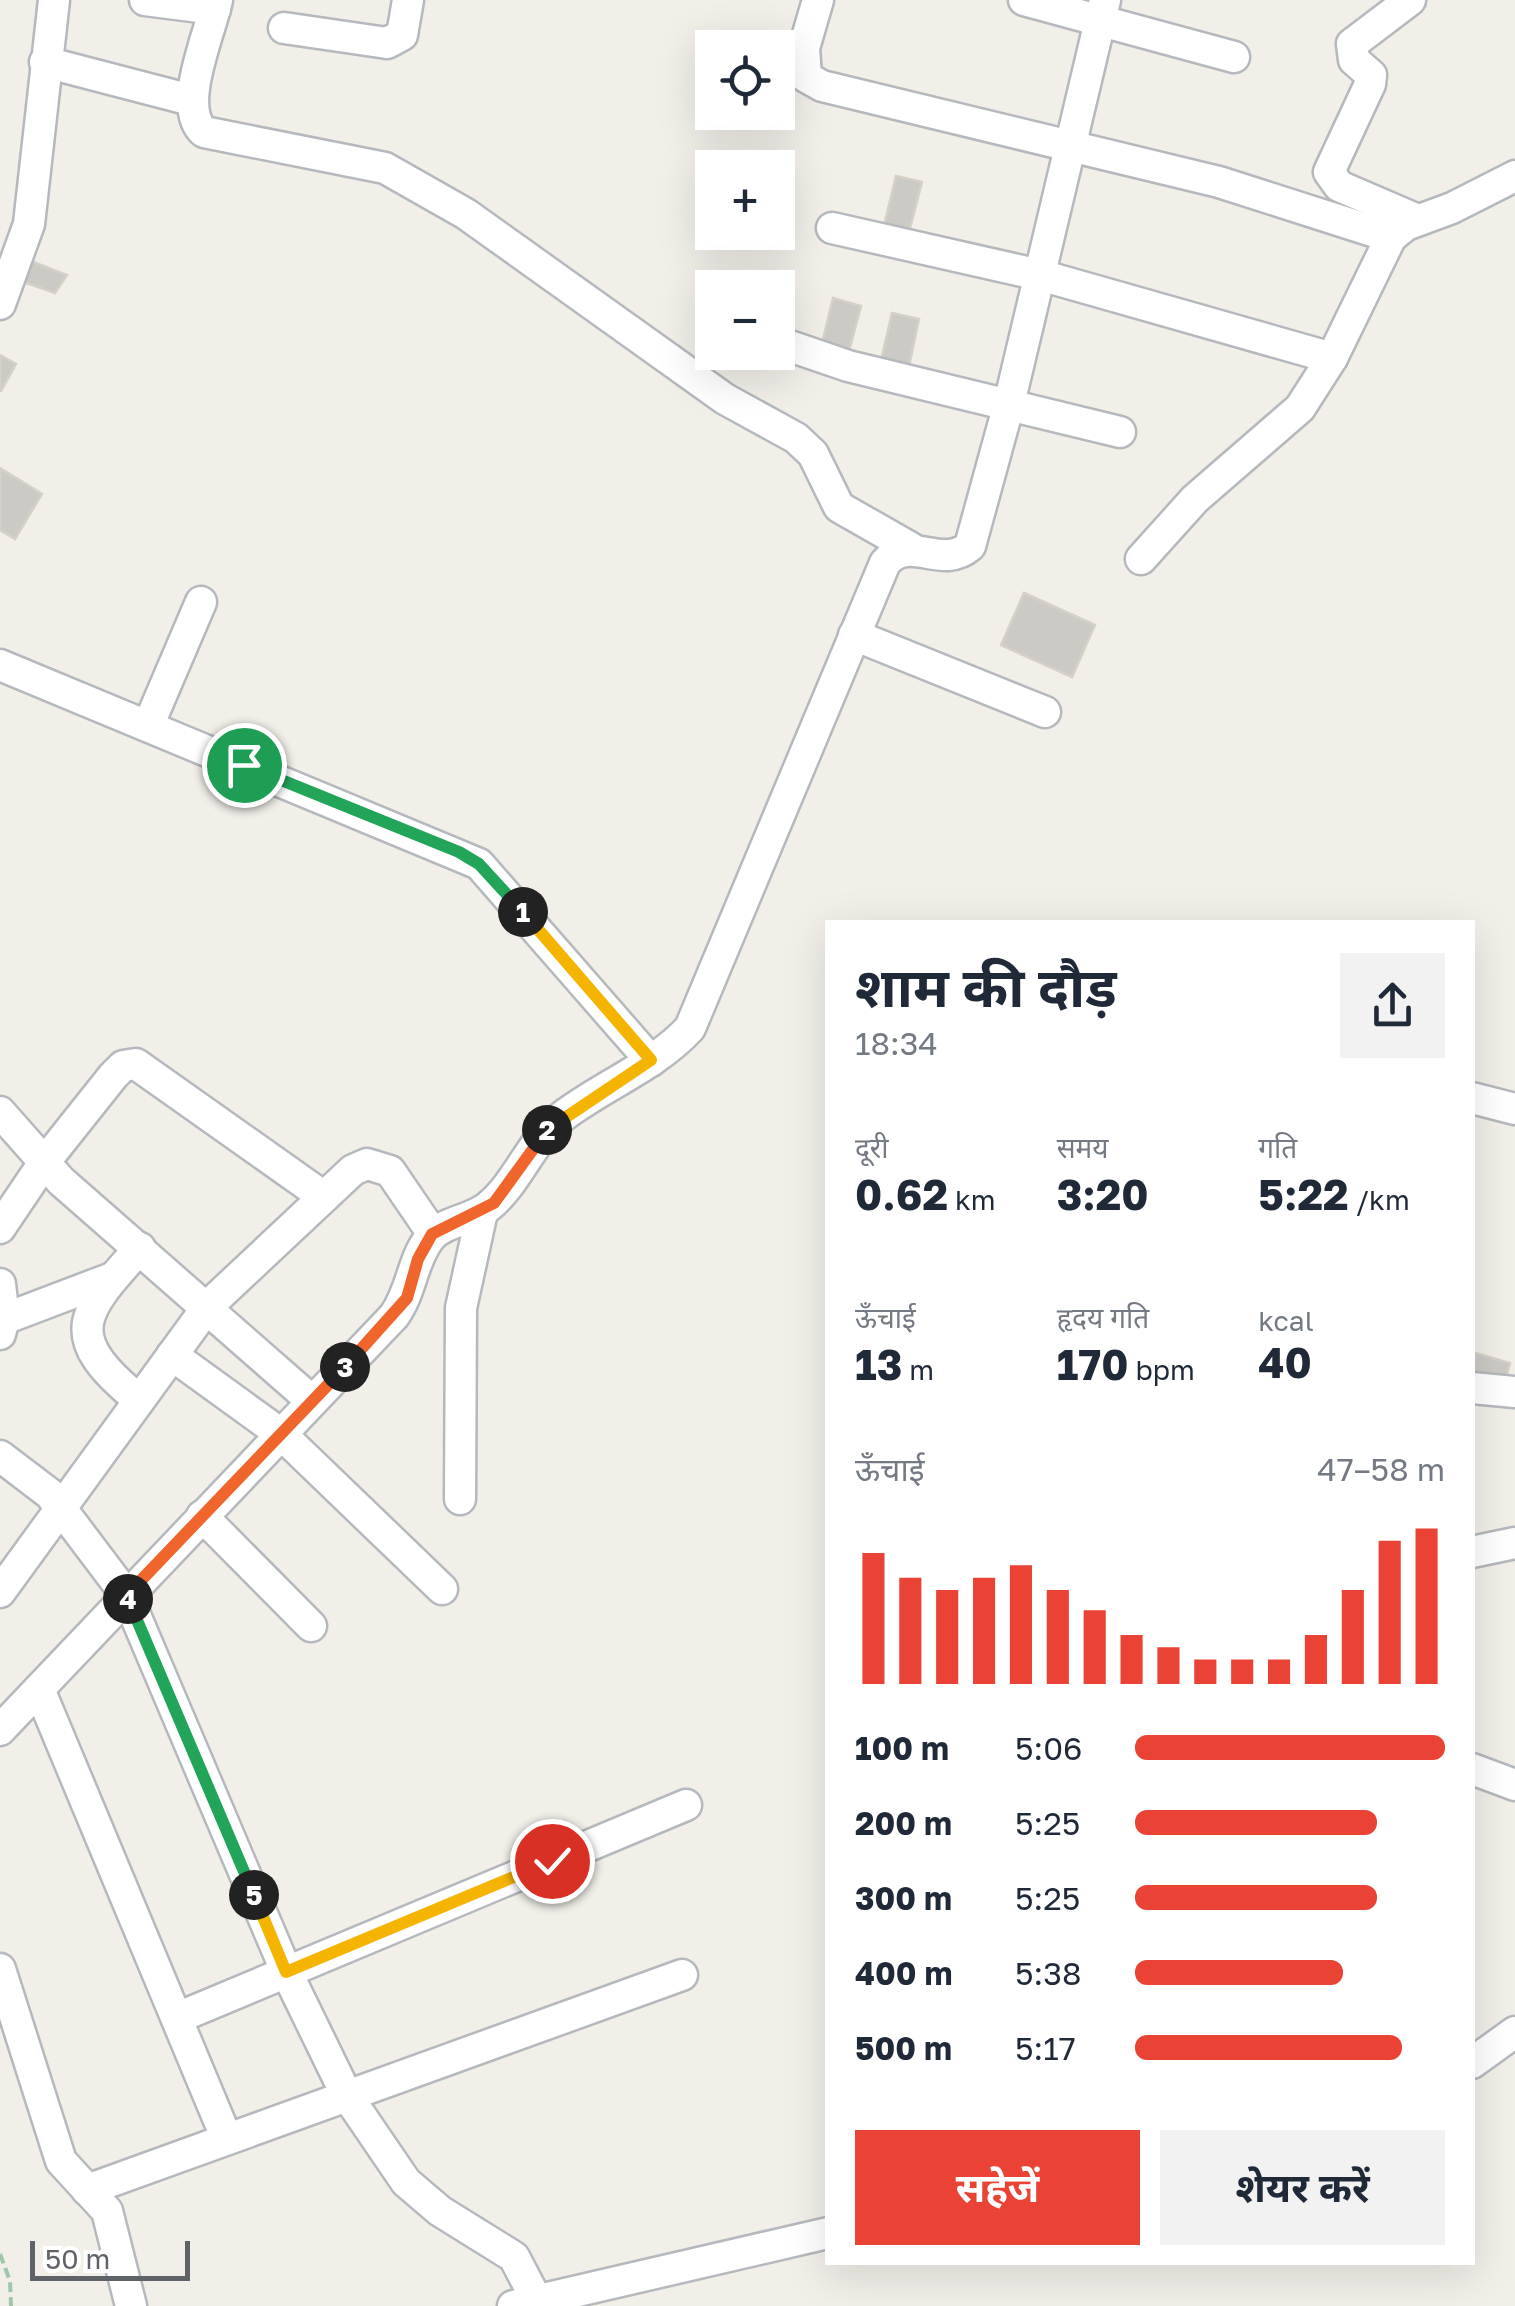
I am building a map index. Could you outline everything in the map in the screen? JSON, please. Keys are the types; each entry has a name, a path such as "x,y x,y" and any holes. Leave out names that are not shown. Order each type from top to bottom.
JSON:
{"street":[{"path":"0,304 29,224 54,0"},
{"path":"145,0 216,4 191,100 192,118 204,132 385,168 466,214 725,399 796,438 813,454 839,507 910,548 943,558 960,555 970,546 1009,404 1103,9"},
{"path":"284,28 387,43 402,35 408,0"},
{"path":"818,0 802,64 806,77 822,86 1070,149 1220,182 1391,237"},
{"path":"1024,0 1103,9 1234,57"},
{"path":"1410,0 1352,44 1354,60 1371,75 1370,84 1329,172 1339,186 1418,220"},
{"path":"46,62 191,100"},
{"path":"1141,559 1195,499 1300,408 1332,358 1391,237 1418,220 1515,176"},
{"path":"832,228 1040,276 1332,358"},
{"path":"795,348 848,366 1120,432"},
{"path":"0,1730 400,1307 456,1224 562,1117 651,1060 690,1028 884,563 894,552 910,548"},
{"path":"148,726 201,602"},
{"path":"854,635 1044,712"},
{"path":"0,665 479,864 651,1060"},
{"path":"0,1228 43,1164 113,1076 123,1066 136,1064 324,1197"},
{"path":"1475,1099 1515,1109"},
{"path":"0,1112 43,1164 312,1402"},
{"path":"0,1592 208,1306 353,1170 367,1164 381,1164 456,1224 461,1308 460,1499"},
{"path":"139,1400 106,1373 88,1336 90,1305 140,1248"},
{"path":"0,1284 2,1327 114,1277"},
{"path":"172,1355 281,1434 442,1589"},
{"path":"1475,1388 1515,1392"},
{"path":"0,1456 61,1507 126,1596 286,1972 346,2094 406,2182 440,2211 514,2257 525,2303 825,2234"},
{"path":"202,1516 311,1626"},
{"path":"1475,1551 1515,1542"},
{"path":"39,1689 226,2137"},
{"path":"1475,1771 1515,1784"},
{"path":"178,2018 686,1805"},
{"path":"0,1969 61,2161 107,2211 131,2306"},
{"path":"87,2190 682,1975"},
{"path":"1475,2061 1515,2032"}],"path":[{"path":"0,2254 10,2281 11,2306"}],"building":[{"path":"896,176 922,182 908,236 883,230"},
{"path":"23,258 67,275 55,293 15,279"},
{"path":"833,298 861,306 848,355 821,348"},
{"path":"892,313 919,319 907,376 879,369"},
{"path":"0,355 16,364 1,391 0,391"},
{"path":"0,468 42,494 15,539 0,530"},
{"path":"1024,593 1095,625 1072,677 1001,645"},
{"path":"1475,1353 1510,1363 1503,1390 1475,1382"}],"route":[{"path":"244,765 459,852 479,864 651,1060 562,1117 543,1134 494,1203 432,1234 418,1259 416,1278 407,1298 394,1316 126,1596 286,1972 552,1861"}]}
